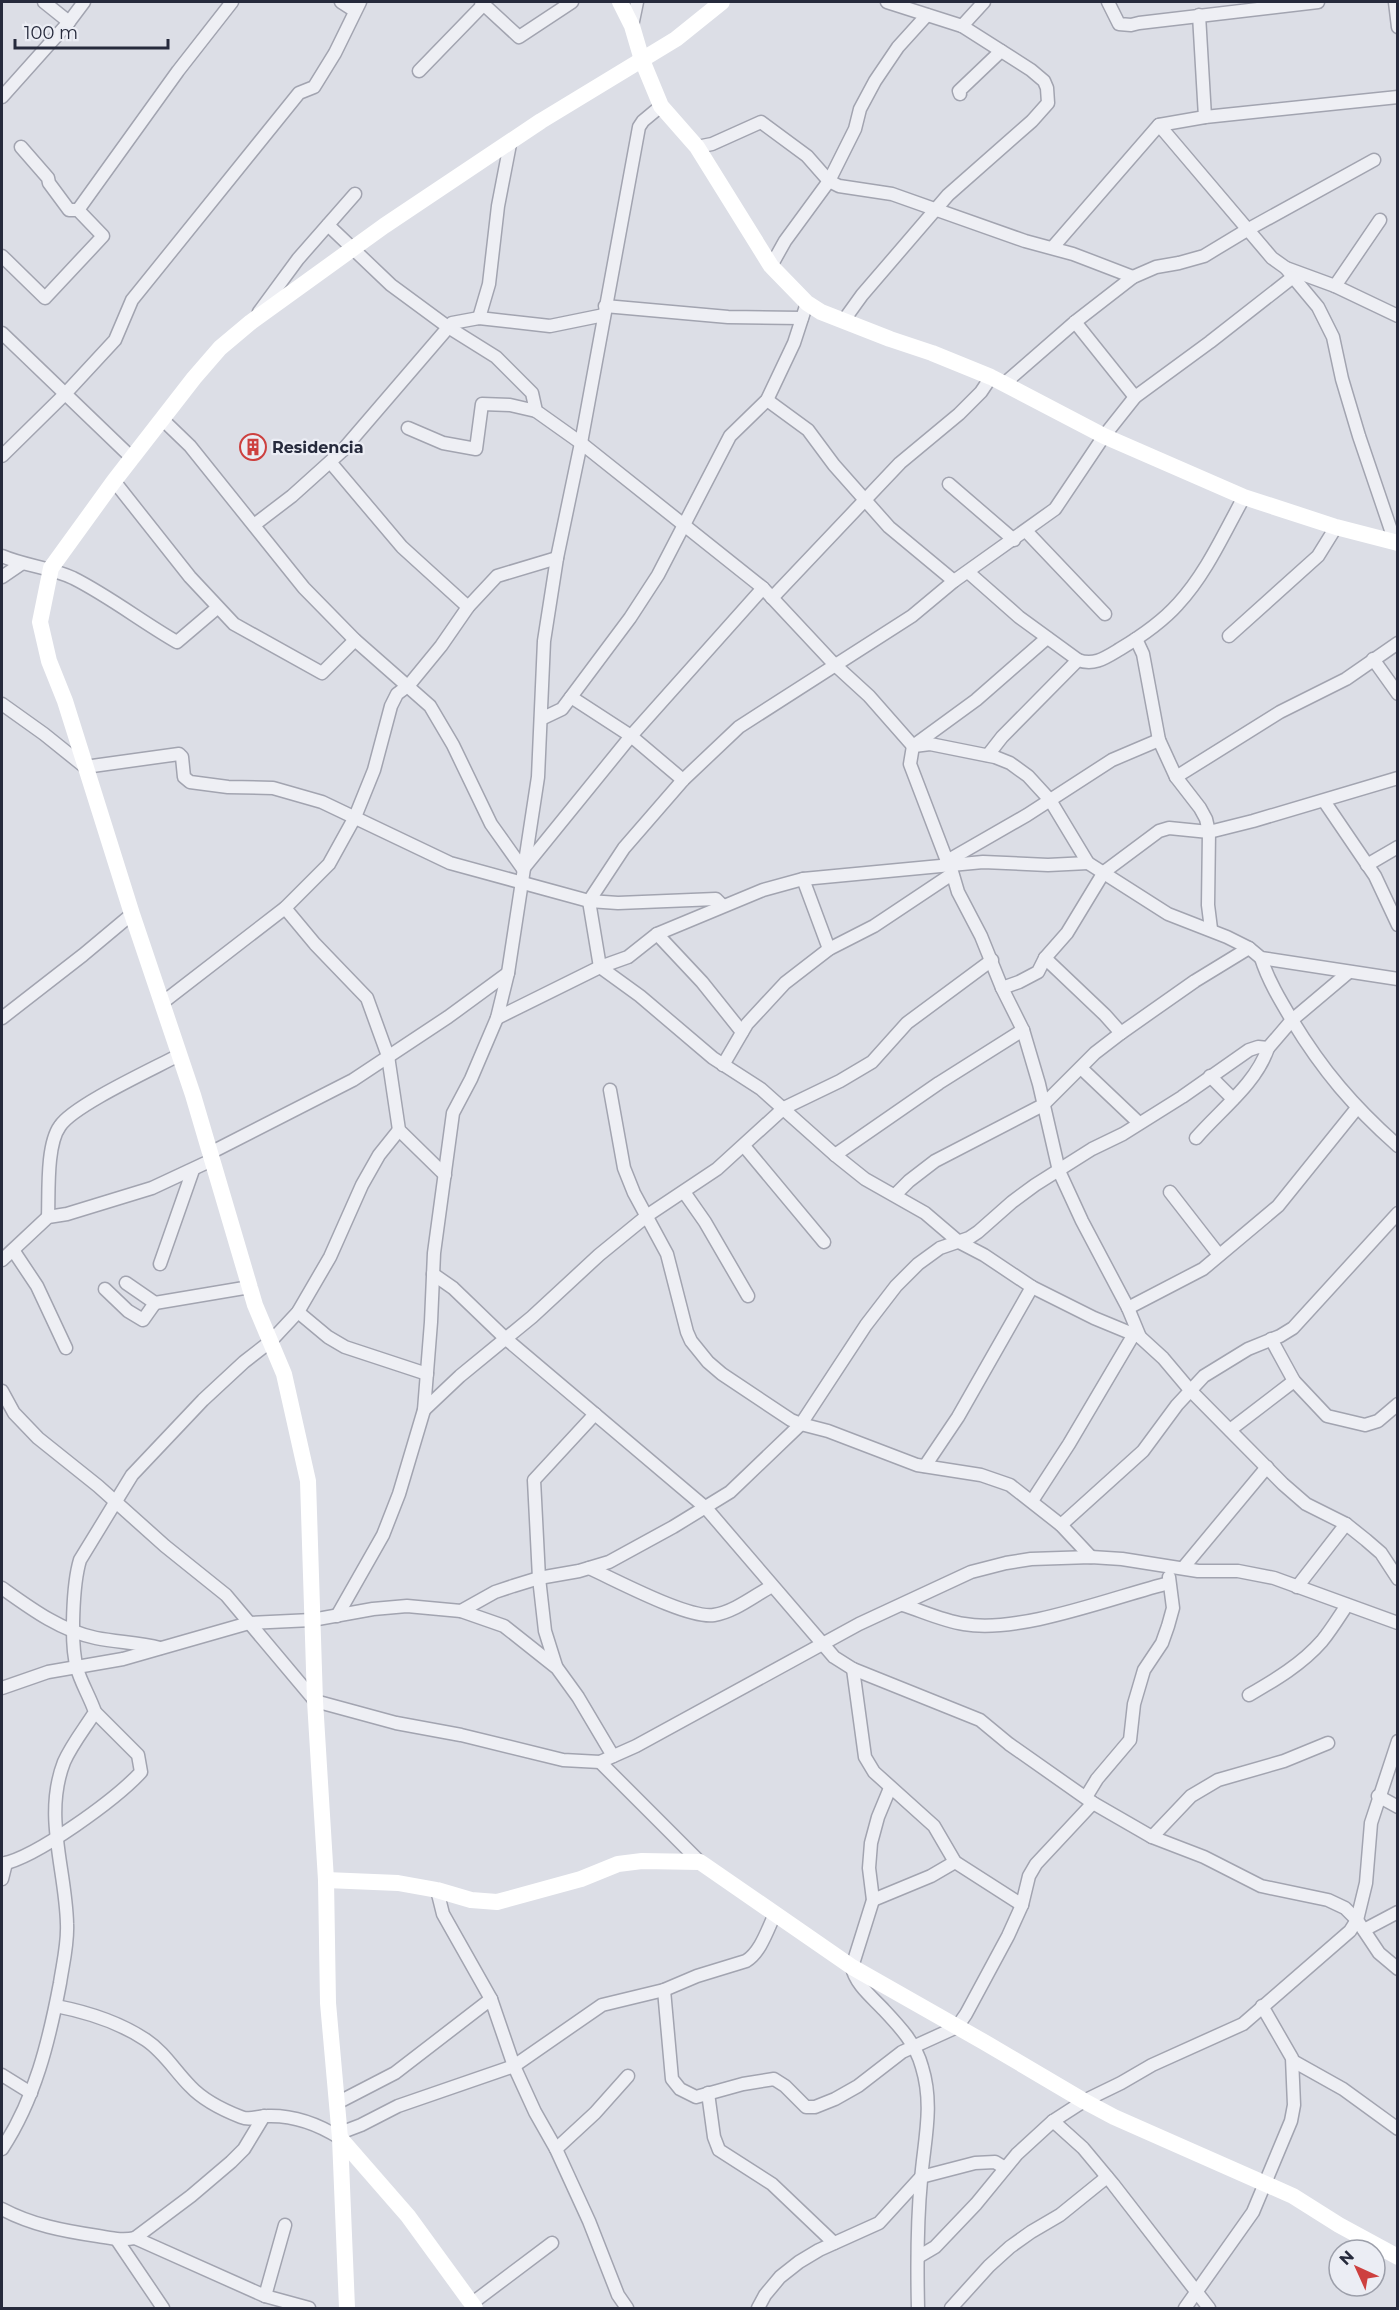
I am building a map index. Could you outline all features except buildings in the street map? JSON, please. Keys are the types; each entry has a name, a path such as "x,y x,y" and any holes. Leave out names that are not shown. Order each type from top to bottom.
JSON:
{"street":[{"path":"44,2 69,22"},
{"path":"2,97 84,2"},
{"path":"78,210 177,71 232,2"},
{"path":"2,456 65,394 115,340 132,300 299,93 314,87 335,53 358,6 342,2"},
{"path":"419,71 483,3 519,37 572,2"},
{"path":"620,2 632,26 642,60 661,106 697,147 771,266 805,311"},
{"path":"632,26 637,2"},
{"path":"347,2308 340,2135 328,2003 326,1880 315,1701 308,1481 284,1374 250,1287 179,1055 65,701 49,661 40,622 51,568 114,481 220,348 251,322 351,249 541,121 676,39 722,2"},
{"path":"844,320 862,295 964,180 1009,142 1048,102 1044,81 1031,70 962,26 887,2"},
{"path":"962,26 984,2"},
{"path":"1107,2 1119,24 1131,25 1318,2"},
{"path":"1395,2 1398,27"},
{"path":"771,266 785,241 829,181 855,129 860,109 875,81 898,48 927,15"},
{"path":"1199,15 1205,117"},
{"path":"960,94 959,91 1001,51"},
{"path":"1053,248 1159,125 1205,117 1398,97"},
{"path":"337,1616 383,1535 399,1494 424,1410 433,1274 453,1113 471,1079 497,1018 508,974 538,777 544,641 557,558 581,443 639,128 643,121 661,106"},
{"path":"697,147 712,144 761,123 807,156 829,181 839,186 892,194 1025,242 1053,248 1133,277"},
{"path":"1159,125 1267,253 1290,273 1318,307 1333,337 1342,379 1359,436 1396,543"},
{"path":"479,318 489,284 498,206 510,144"},
{"path":"2,256 45,298 103,236 78,210 69,210 62,203 48,178 21,147"},
{"path":"522,875 632,736 767,593 865,501 900,463 981,392 1133,277 1156,267 1204,256 1374,160"},
{"path":"251,322 298,259 355,194"},
{"path":"1335,286 1380,220"},
{"path":"328,225 391,285 448,327 496,357 532,393 536,411"},
{"path":"1290,273 1335,286 1398,316"},
{"path":"1290,273 1210,342 1135,397 1104,436 1055,509 954,582 912,616 739,727 683,780 624,848 589,901 600,967 723,1065 761,1089 865,1179 925,1214 959,1242 984,1255 1032,1287 1094,1318 1137,1335 1163,1358 1190,1390 1306,1504 1346,1524 1381,1553 1398,1579"},
{"path":"254,525 331,463 400,386 452,323 479,318 550,326 605,310 728,317 805,311 821,312 844,320 998,380 1104,436 1244,497 1336,527 1396,543"},
{"path":"541,718 562,709 630,618 658,575 730,436 767,400 794,343 805,311"},
{"path":"1075,322 1135,397"},
{"path":"2,333 132,458"},
{"path":"767,400 799,421 889,527 954,582"},
{"path":"408,428 443,443 476,449 482,404 510,405 536,411 581,443 767,593 834,664 869,696 912,746 910,764 958,892 1023,1030 1059,1171 1082,1221 1128,1308 1137,1335"},
{"path":"162,419 190,446 304,588 355,640 409,685 430,706 453,745 491,824 522,875"},
{"path":"331,463 402,547 468,607"},
{"path":"114,481 218,608 234,624 322,673 355,640"},
{"path":"949,484 1014,540"},
{"path":"968,572 1010,610 1077,660 1089,664 1105,658 1136,639 1179,603 1204,567 1244,497"},
{"path":"1229,636 1318,556 1336,527"},
{"path":"1026,531 1105,614"},
{"path":"2,556 21,564 51,568 75,579 177,642 218,608"},
{"path":"162,1003 285,908 329,864 355,817 374,770 391,706 397,694 409,685 441,646 468,607 497,576 557,558"},
{"path":"2,577 21,564"},
{"path":"912,746 976,700 1047,638"},
{"path":"1136,639 1143,654 1159,740 1176,777 1206,819 1209,832 1208,905 1211,929"},
{"path":"1176,777 1280,712 1346,679 1398,643"},
{"path":"1373,659 1398,694"},
{"path":"988,755 1002,737 1077,660"},
{"path":"571,697 632,736 683,780"},
{"path":"2,704 37,728 85,767 174,753 182,757 184,777 190,782 228,787 273,788 322,802 450,862 522,875 589,901 618,903 716,899 722,906"},
{"path":"723,1065 742,1032 785,983 829,949 874,926 950,867 1112,760 1159,740"},
{"path":"912,746 930,744 988,755 1010,763 1028,776 1050,800 1088,863 1168,914 1211,929 1249,948 1261,958 1398,979"},
{"path":"1002,987 1019,982 1038,972 1045,958 1067,933 1104,872 1159,831 1169,828 1209,832 1398,778"},
{"path":"1324,801 1375,876 1398,925"},
{"path":"1367,865 1398,847"},
{"path":"497,1018 600,967 628,957 657,934 763,890 803,879 950,867 983,862 1048,865 1088,863"},
{"path":"803,879 829,949"},
{"path":"285,908 315,944 367,998 388,1056 399,1130 445,1175"},
{"path":"2,1018 132,914"},
{"path":"657,934 702,982 742,1032"},
{"path":"895,1196 909,1181 935,1161 1043,1105 1095,1053 1121,1033 1195,981 1249,948"},
{"path":"1045,958 1121,1033"},
{"path":"1261,958 1266,973 1292,1020 1318,1061 1357,1108 1398,1146"},
{"path":"424,1410 532,1317 598,1256 648,1215 717,1169 784,1108 840,1081 872,1062 907,1023 992,960"},
{"path":"1196,1138 1216,1114 1233,1099 1261,1064 1268,1048 1292,1020 1349,972"},
{"path":"2,1260 48,1217 67,1214 152,1188 193,1170 211,1157 353,1080 508,974"},
{"path":"835,1155 939,1083 1023,1030"},
{"path":"461,1611 495,1592 539,1578 609,1562 706,1508 730,1492 801,1424 834,1371 896,1286 929,1255 978,1232 1012,1202 1092,1149 1123,1134 1182,1097 1249,1050 1258,1047 1268,1048"},
{"path":"48,1217 52,1149 59,1127 75,1111 179,1055"},
{"path":"1081,1068 1139,1123"},
{"path":"1210,1076 1233,1099"},
{"path":"610,1090 624,1168 634,1193 648,1215 667,1254 676,1295 691,1341 708,1362 722,1374 801,1424 828,1431 901,1460 995,1479 1010,1485 1061,1525 1091,1557"},
{"path":"1128,1308 1203,1269 1278,1206 1357,1108"},
{"path":"2,1879 4,1864 55,1839 96,1810 141,1772 138,1755 95,1712 77,1668 74,1630 76,1578 80,1560 132,1475 202,1400 270,1341 298,1312 330,1257 362,1185 379,1155 399,1130"},
{"path":"744,1146 824,1242"},
{"path":"160,1264 193,1170"},
{"path":"684,1192 705,1222 748,1296"},
{"path":"1170,1192 1219,1255"},
{"path":"1061,1525 1143,1451 1190,1390 1204,1376 1293,1328 1398,1213"},
{"path":"12,1250 37,1286 66,1348"},
{"path":"433,1274 453,1288 505,1338 706,1508 834,1657 853,1669 980,1720 1089,1800 1152,1837 1204,1857 1261,1886 1328,1900 1345,1908 1379,1953 1398,1969"},
{"path":"126,1283 154,1303 250,1287"},
{"path":"925,1466 958,1417 1032,1287"},
{"path":"105,1289 128,1311 144,1320 154,1303"},
{"path":"298,1312 328,1337 345,1347 427,1374"},
{"path":"1032,1501 1137,1335"},
{"path":"1271,1339 1294,1381 1327,1416 1365,1425 1374,1424 1398,1404"},
{"path":"1230,1430 1294,1381"},
{"path":"2,1391 14,1413 38,1438 226,1595 315,1701 396,1723 461,1735 563,1760 600,1762 636,1746 734,1690 859,1624 971,1572 1005,1563 1031,1559 1091,1557 1122,1559 1183,1569 1238,1571 1274,1578 1347,1605 1362,1608 1398,1623"},
{"path":"557,1668 545,1631 539,1578 534,1480 595,1414"},
{"path":"1183,1569 1267,1467"},
{"path":"1297,1587 1346,1524"},
{"path":"664,1990 672,2079 680,2089 696,2097 753,2081 774,2079 785,2085 806,2107 815,2107 858,2086 914,2046 957,2027 1008,1936 1022,1905 1029,1876 1036,1864 1089,1800 1097,1779 1130,1740 1134,1704 1144,1670 1162,1643 1173,1608 1167,1566"},
{"path":"589,1568 702,1616 725,1612 772,1586"},
{"path":"903,1605 963,1624 985,1626 1012,1624 1050,1616 1169,1583"},
{"path":"2,1588 48,1619 95,1638 160,1648"},
{"path":"1249,1695 1277,1679 1323,1640 1347,1605"},
{"path":"2,1688 48,1672 123,1659 249,1623 312,1620 373,1609 407,1606 461,1611 504,1626 557,1668 578,1697 613,1756"},
{"path":"853,1669 865,1757 874,1772 934,1826 955,1862 1022,1905"},
{"path":"2,2149 22,2115 31,2093 45,2052 56,2006 67,1945 68,1924 55,1839 56,1792 65,1760 95,1712"},
{"path":"1360,1925 1371,1823 1398,1741"},
{"path":"1152,1837 1191,1796 1218,1780 1284,1761 1328,1743"},
{"path":"600,1762 700,1862 852,1967 1114,2117 1293,2196 1338,2225 1398,2257"},
{"path":"890,1788 878,1817 871,1843 869,1868 873,1900 852,1967 859,1983 914,2046 922,2066 929,2102 921,2177 918,2308"},
{"path":"1378,1796 1398,1807"},
{"path":"326,1880 398,1883 437,1890 471,1900 497,1902 581,1879 618,1864 642,1861 700,1862"},
{"path":"873,1900 931,1876 955,1862"},
{"path":"437,1890 443,1914 491,1999 514,2066 535,2112 556,2149 589,2221 618,2295 627,2308"},
{"path":"918,2257 935,2247 976,2204 1029,2141 1053,2121 1084,2101 1152,2065 1243,2024 1350,1931 1360,1925 1398,1912"},
{"path":"340,2135 398,2106 514,2066 602,2005 664,1990 751,1958 776,1914"},
{"path":"885,2011 900,1994"},
{"path":"337,2103 395,2073 491,1999"},
{"path":"56,2006 105,2019 146,2040 169,2061 189,2085 209,2101 250,2120 264,2116 298,2119 340,2135 408,2216 473,2306 552,2243"},
{"path":"1185,2308 1253,2212 1293,2113 1293,2061 1262,2006"},
{"path":"1293,2061 1343,2089 1398,2129"},
{"path":"2,2075 31,2093"},
{"path":"556,2149 595,2113 628,2076"},
{"path":"708,2093 714,2137 719,2150 772,2184 834,2242"},
{"path":"135,2238 231,2163 244,2148 264,2116"},
{"path":"1053,2121 1083,2148 1209,2308"},
{"path":"758,2308 765,2295 780,2277 799,2262 834,2242 879,2223 921,2177 975,2163 995,2162 1005,2168"},
{"path":"951,2308 989,2266 1011,2247 1060,2215 1107,2177"},
{"path":"2,2209 39,2226 117,2240 135,2238 265,2296 309,2308"},
{"path":"265,2296 285,2225"},
{"path":"117,2240 163,2308"}],"place":[{"name":"Residencia","path":"253,447"}]}
